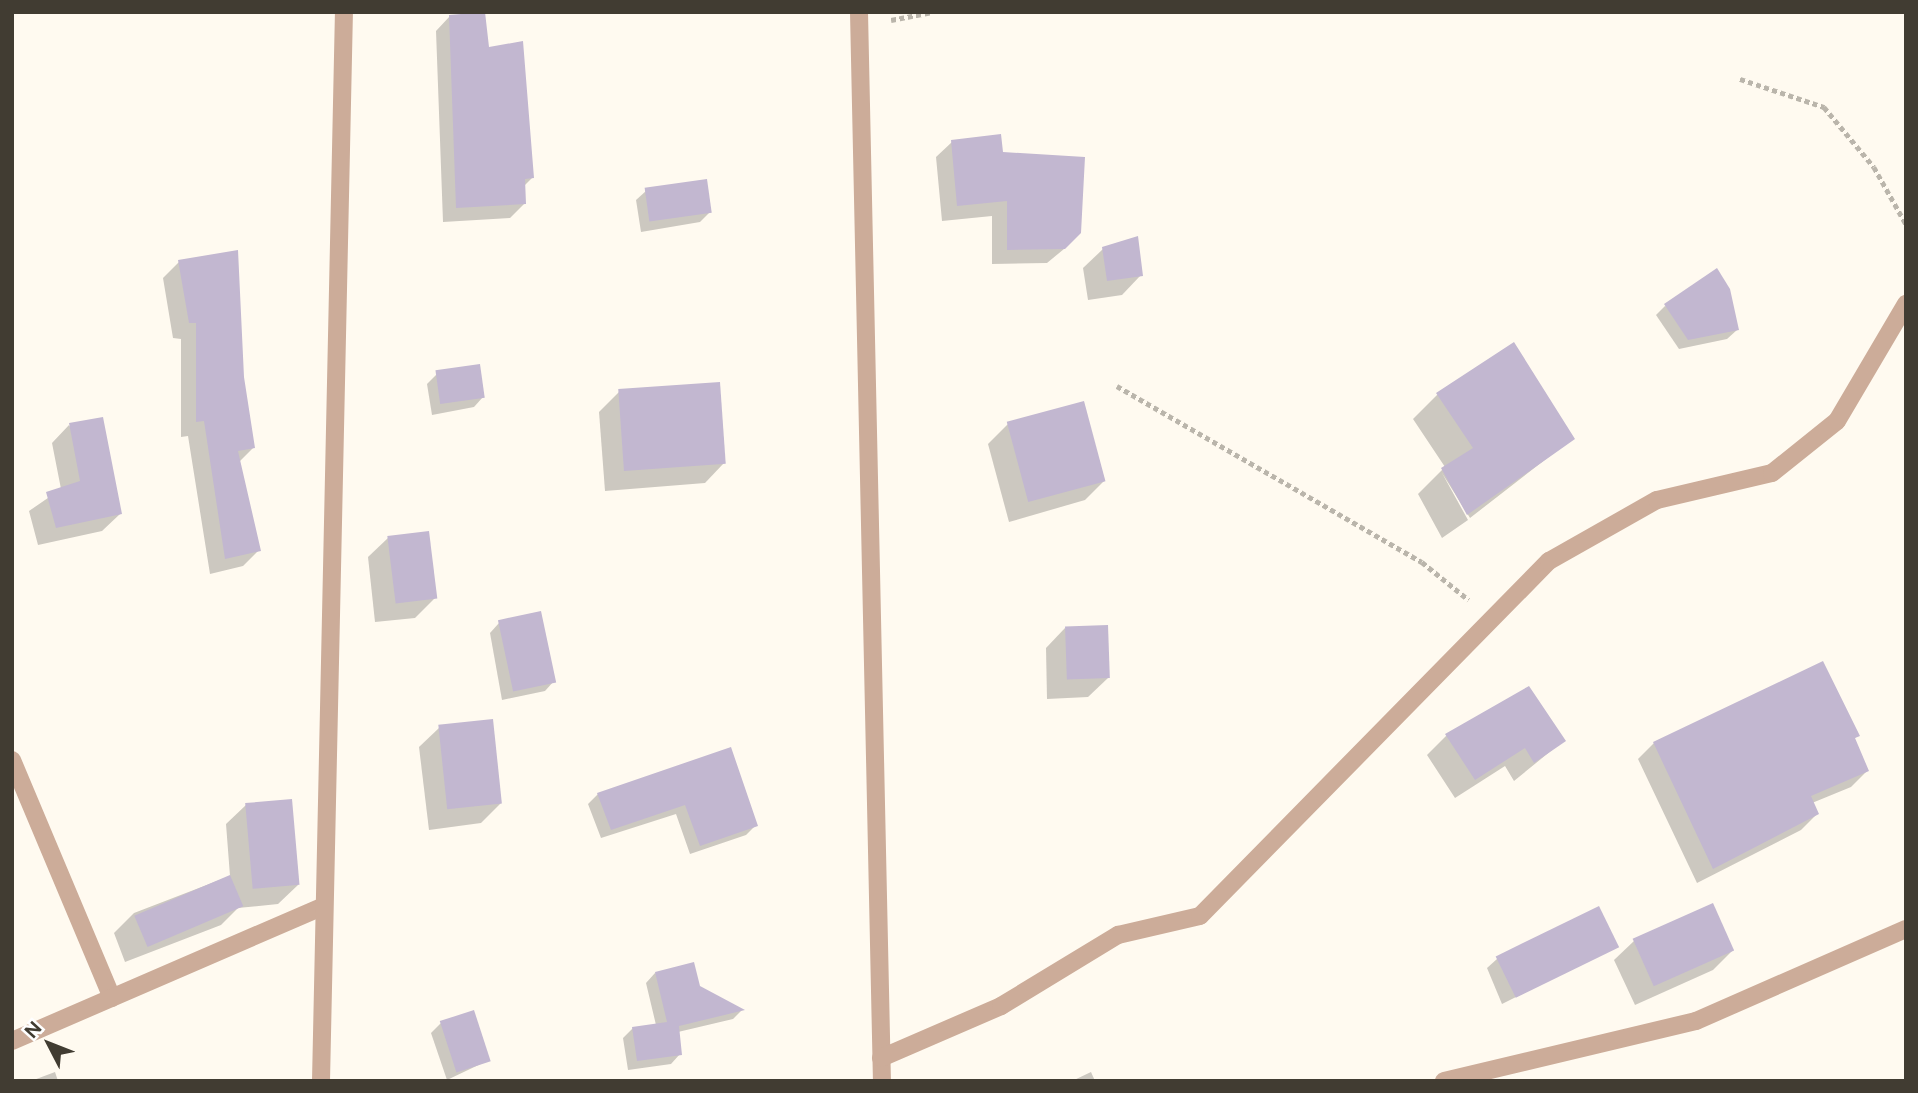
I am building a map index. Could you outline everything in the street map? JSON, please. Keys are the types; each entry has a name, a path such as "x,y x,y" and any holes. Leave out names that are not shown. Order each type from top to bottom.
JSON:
{"street":[{"path":"321,1081 344,12"},
{"path":"859,19 882,1081"},
{"path":"881,1058 1001,1006 1118,935 1200,916 1549,561 1657,500 1772,472 1837,421 1906,304"},
{"path":"12,760 112,998"},
{"path":"12,1041 324,905"},
{"path":"1455,1080 1696,1021 1906,929"}],"path":[{"path":"859,19 932,12"},
{"path":"1740,79 1824,107 1874,167 1906,224"},
{"path":"1117,386 1422,562 1491,619"}],"building":[{"path":"485,12 489,47 523,41 534,178 525,179 526,204 456,208 449,15"},
{"path":"1001,134 1003,152 1085,157 1081,233 1065,249 1007,250 1007,201 957,206 951,140"},
{"path":"707,179 712,213 649,221 645,188"},
{"path":"1138,236 1143,276 1107,281 1102,247"},
{"path":"238,250 244,377 255,448 238,451 261,551 225,559 204,421 196,422 196,323 189,323 178,260"},
{"path":"1717,268 1730,289 1739,330 1688,340 1664,304"},
{"path":"1514,342 1575,439 1467,515 1441,468 1473,448 1436,393"},
{"path":"480,364 485,398 440,404 435,370"},
{"path":"720,382 726,464 624,471 618,389"},
{"path":"1084,401 1105,481 1028,502 1007,422"},
{"path":"103,417 122,514 56,528 46,492 80,481 69,423"},
{"path":"429,531 437,598 396,604 387,536"},
{"path":"541,611 556,682 513,692 498,620"},
{"path":"1108,625 1110,678 1067,679 1065,627"},
{"path":"1823,661 1860,736 1855,738 1869,771 1811,796 1819,814 1713,869 1653,742"},
{"path":"1529,686 1566,741 1534,763 1525,748 1475,780 1445,734"},
{"path":"493,719 502,804 447,809 438,725"},
{"path":"731,747 758,826 700,846 685,805 611,830 597,793"},
{"path":"292,799 299,885 253,889 245,803"},
{"path":"230,875 243,906 148,947 134,916"},
{"path":"1713,903 1734,951 1654,986 1633,939"},
{"path":"1599,906 1619,947 1516,998 1496,956"},
{"path":"694,962 700,986 745,1010 679,1026 682,1055 637,1061 632,1027 667,1022 655,972"},
{"path":"474,1010 491,1061 456,1072 440,1021"}]}
